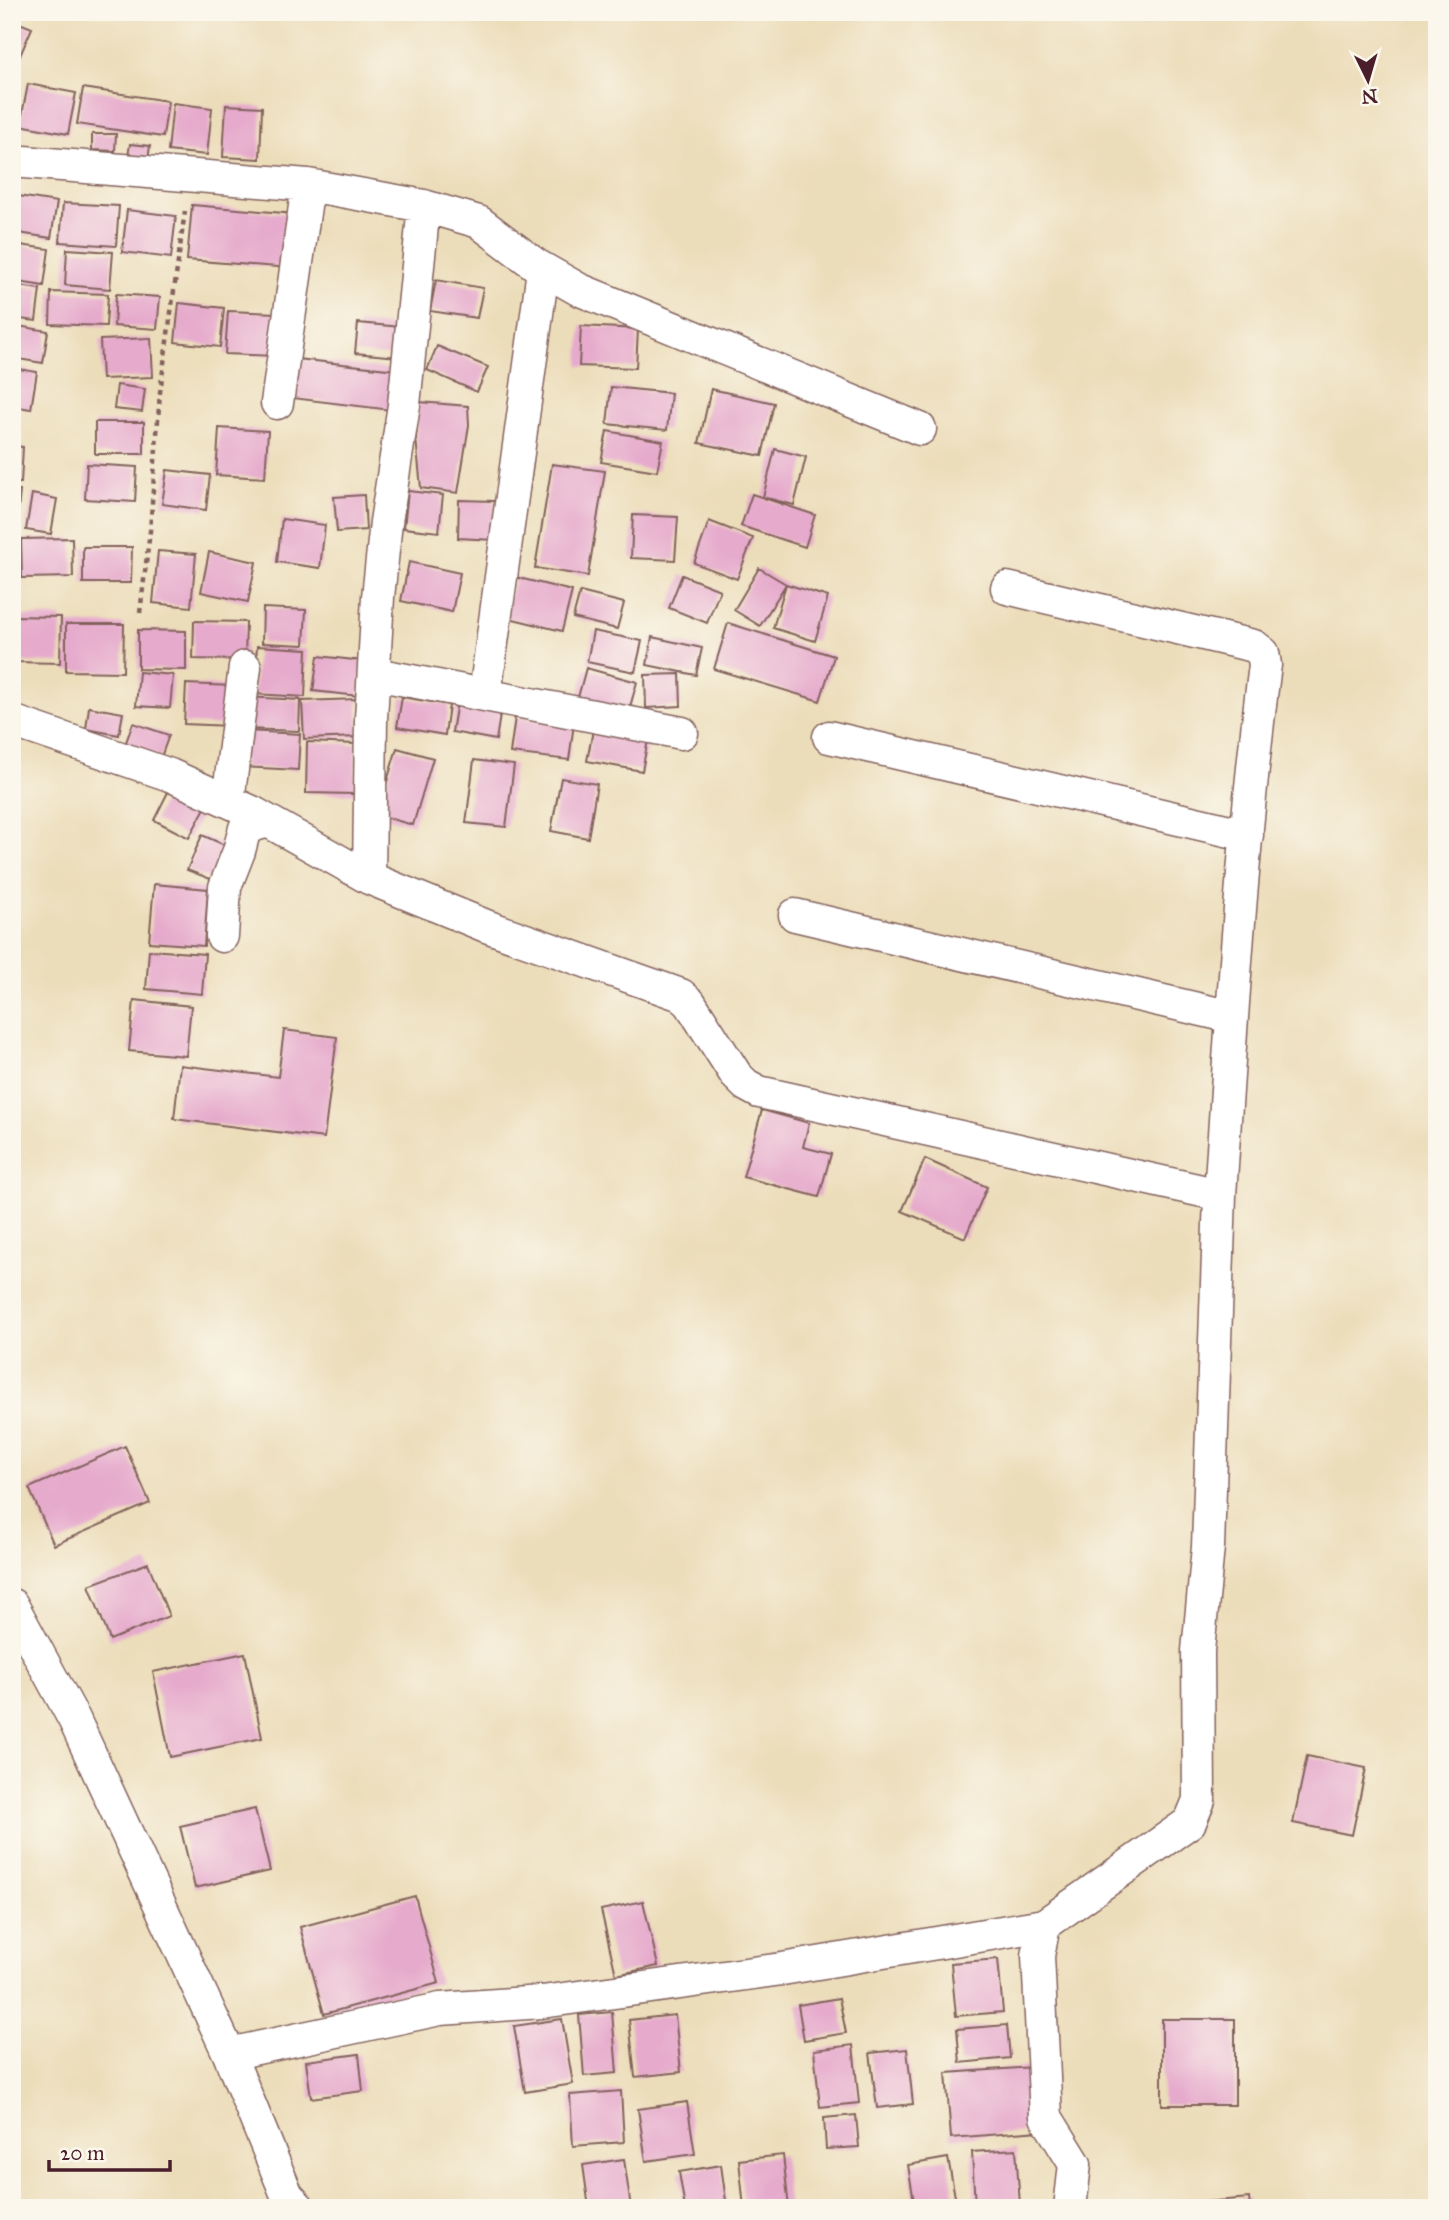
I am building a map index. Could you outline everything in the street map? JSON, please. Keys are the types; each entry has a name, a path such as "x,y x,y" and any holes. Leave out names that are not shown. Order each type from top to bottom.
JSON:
{"street":[{"path":"12,160 308,185 424,206 478,222 543,270 578,289 920,429"},
{"path":"277,403 308,185"},
{"path":"369,878 371,719 378,597 386,522 404,405 424,206"},
{"path":"485,694 543,270"},
{"path":"229,2054 440,2009 542,2002 782,1969 1044,1925 1190,1822 1199,1800 1198,1651 1208,1547 1220,1195 1247,835 1265,665 1263,653 1254,646 1007,588"},
{"path":"228,801 245,667"},
{"path":"375,674 682,733"},
{"path":"12,721 170,775 268,821 369,878 485,926 681,995 690,1003 736,1075 759,1092 1220,1195"},
{"path":"829,737 1247,835"},
{"path":"222,936 225,887 245,828 268,821"},
{"path":"795,915 1232,1017"},
{"path":"12,1605 74,1719 229,2054 288,2195 299,2208"},
{"path":"1044,1925 1038,1956 1046,2117 1075,2164 1070,2208"}],"path":[{"path":"140,613 150,531 160,392 190,175"}],"building":[{"path":"12,20 32,28 12,74"},
{"path":"28,84 76,93 68,134 20,125"},
{"path":"83,88 168,101 163,137 77,124"},
{"path":"173,103 212,108 207,155 168,151"},
{"path":"226,105 262,107 260,159 223,157"},
{"path":"92,134 116,134 115,151 92,150"},
{"path":"130,144 150,146 148,160 128,157"},
{"path":"12,195 57,202 51,238 12,232"},
{"path":"63,203 119,206 116,246 60,242"},
{"path":"192,205 295,214 290,268 187,260"},
{"path":"127,210 176,216 171,258 122,252"},
{"path":"12,244 49,249 44,286 12,281"},
{"path":"67,249 113,252 110,289 65,285"},
{"path":"436,280 483,288 477,318 430,311"},
{"path":"12,285 40,289 36,321 12,318"},
{"path":"51,292 108,294 106,326 50,324"},
{"path":"116,294 160,297 157,329 114,326"},
{"path":"179,303 224,308 220,347 175,342"},
{"path":"228,311 276,313 275,356 225,354"},
{"path":"358,323 401,327 398,357 355,353"},
{"path":"12,325 48,331 43,363 12,358"},
{"path":"581,326 638,329 636,368 579,366"},
{"path":"151,338 153,377 102,379 100,340"},
{"path":"437,346 488,367 477,392 427,370"},
{"path":"288,358 396,370 391,410 284,397"},
{"path":"12,368 37,372 31,409 12,406"},
{"path":"117,385 145,389 142,412 114,409"},
{"path":"611,387 671,393 667,430 607,424"},
{"path":"711,389 774,403 762,456 699,443"},
{"path":"419,402 468,406 469,425 458,493 421,488 416,438"},
{"path":"95,422 144,422 144,454 95,454"},
{"path":"219,428 268,431 265,478 216,475"},
{"path":"607,431 663,441 657,471 601,462"},
{"path":"12,446 23,447 21,483 12,483"},
{"path":"775,449 806,457 794,505 763,497"},
{"path":"87,464 137,467 135,502 85,499"},
{"path":"552,464 605,471 588,576 535,568"},
{"path":"167,470 210,475 206,510 162,504"},
{"path":"12,491 20,491 16,530 12,530"},
{"path":"408,491 443,495 439,532 404,528"},
{"path":"32,494 57,499 51,534 26,530"},
{"path":"752,494 815,515 805,547 741,526"},
{"path":"364,495 366,530 337,532 334,497"},
{"path":"459,500 495,501 494,540 458,538"},
{"path":"633,515 678,517 675,560 631,558"},
{"path":"282,519 325,525 320,568 277,562"},
{"path":"709,521 753,538 737,579 694,563"},
{"path":"72,538 73,577 22,578 21,539"},
{"path":"83,547 132,547 131,583 83,583"},
{"path":"158,551 196,554 191,607 153,603"},
{"path":"209,552 256,562 248,602 201,592"},
{"path":"409,562 460,573 452,612 401,601"},
{"path":"759,568 786,584 760,626 734,610"},
{"path":"682,575 720,590 707,623 669,608"},
{"path":"515,577 572,591 562,631 505,617"},
{"path":"786,584 828,597 815,641 773,628"},
{"path":"580,592 624,603 617,629 573,618"},
{"path":"263,608 306,610 304,645 262,643"},
{"path":"13,616 61,617 60,663 13,662"},
{"path":"194,621 246,622 245,660 193,659"},
{"path":"728,623 834,656 820,701 714,669"},
{"path":"66,624 124,624 123,672 66,671"},
{"path":"138,630 186,631 186,670 138,669"},
{"path":"593,631 642,641 635,672 587,662"},
{"path":"652,637 702,648 696,675 647,665"},
{"path":"257,646 307,649 305,697 254,694"},
{"path":"318,656 363,661 359,696 313,691"},
{"path":"586,668 637,682 628,714 577,701"},
{"path":"139,672 173,675 170,708 136,706"},
{"path":"680,674 681,706 646,708 645,675"},
{"path":"186,684 233,686 231,726 184,724"},
{"path":"458,696 502,703 496,740 452,732"},
{"path":"245,697 300,700 299,731 244,729"},
{"path":"402,697 449,705 445,735 397,727"},
{"path":"358,699 359,737 304,739 302,701"},
{"path":"89,707 123,713 119,735 86,729"},
{"path":"515,717 574,724 569,760 510,753"},
{"path":"133,723 169,735 161,757 125,745"},
{"path":"593,730 648,740 642,771 587,761"},
{"path":"245,731 300,734 298,770 243,767"},
{"path":"307,742 356,744 355,794 306,793"},
{"path":"397,748 433,758 413,825 377,815"},
{"path":"474,760 514,765 506,827 466,823"},
{"path":"561,778 597,784 588,838 551,831"},
{"path":"169,790 205,808 189,838 154,820"},
{"path":"202,835 227,846 213,880 187,870"},
{"path":"154,884 208,889 204,946 149,942"},
{"path":"149,950 205,954 202,994 146,989"},
{"path":"134,1000 191,1006 186,1056 129,1051"},
{"path":"284,1030 337,1037 324,1138 174,1119 180,1065 278,1077"},
{"path":"762,1110 809,1123 803,1147 831,1154 819,1197 743,1177"},
{"path":"925,1159 987,1187 965,1238 902,1211"},
{"path":"125,1446 150,1503 54,1545 29,1488"},
{"path":"148,1563 169,1616 110,1640 89,1585"},
{"path":"245,1653 262,1738 170,1757 153,1672"},
{"path":"1307,1756 1366,1768 1352,1835 1293,1823"},
{"path":"255,1809 270,1871 195,1888 180,1826"},
{"path":"415,1896 439,1983 324,2014 300,1927"},
{"path":"643,1901 658,1966 616,1975 601,1910"},
{"path":"998,1959 1003,2012 956,2016 951,1963"},
{"path":"839,1998 846,2033 804,2040 798,2005"},
{"path":"612,2012 617,2073 584,2076 579,2015"},
{"path":"675,2015 681,2072 635,2077 629,2020"},
{"path":"562,2019 573,2084 525,2092 514,2026"},
{"path":"1162,2019 1235,2019 1235,2105 1162,2105"},
{"path":"1007,2025 1010,2058 960,2063 957,2029"},
{"path":"853,2045 859,2103 820,2107 814,2050"},
{"path":"907,2049 913,2104 877,2108 870,2053"},
{"path":"359,2054 363,2091 311,2098 306,2061"},
{"path":"1033,2067 1039,2131 951,2138 946,2073"},
{"path":"621,2091 624,2142 573,2146 570,2095"},
{"path":"687,2102 695,2154 646,2161 638,2109"},
{"path":"856,2115 859,2147 826,2149 824,2118"},
{"path":"1016,2149 1020,2205 975,2207 972,2152"},
{"path":"783,2155 789,2208 744,2208 739,2160"},
{"path":"948,2158 957,2208 915,2208 908,2165"},
{"path":"624,2159 631,2208 589,2208 583,2165"},
{"path":"721,2165 727,2208 685,2208 679,2172"},
{"path":"1249,2198 1250,2208 1170,2208 1170,2205"}]}
